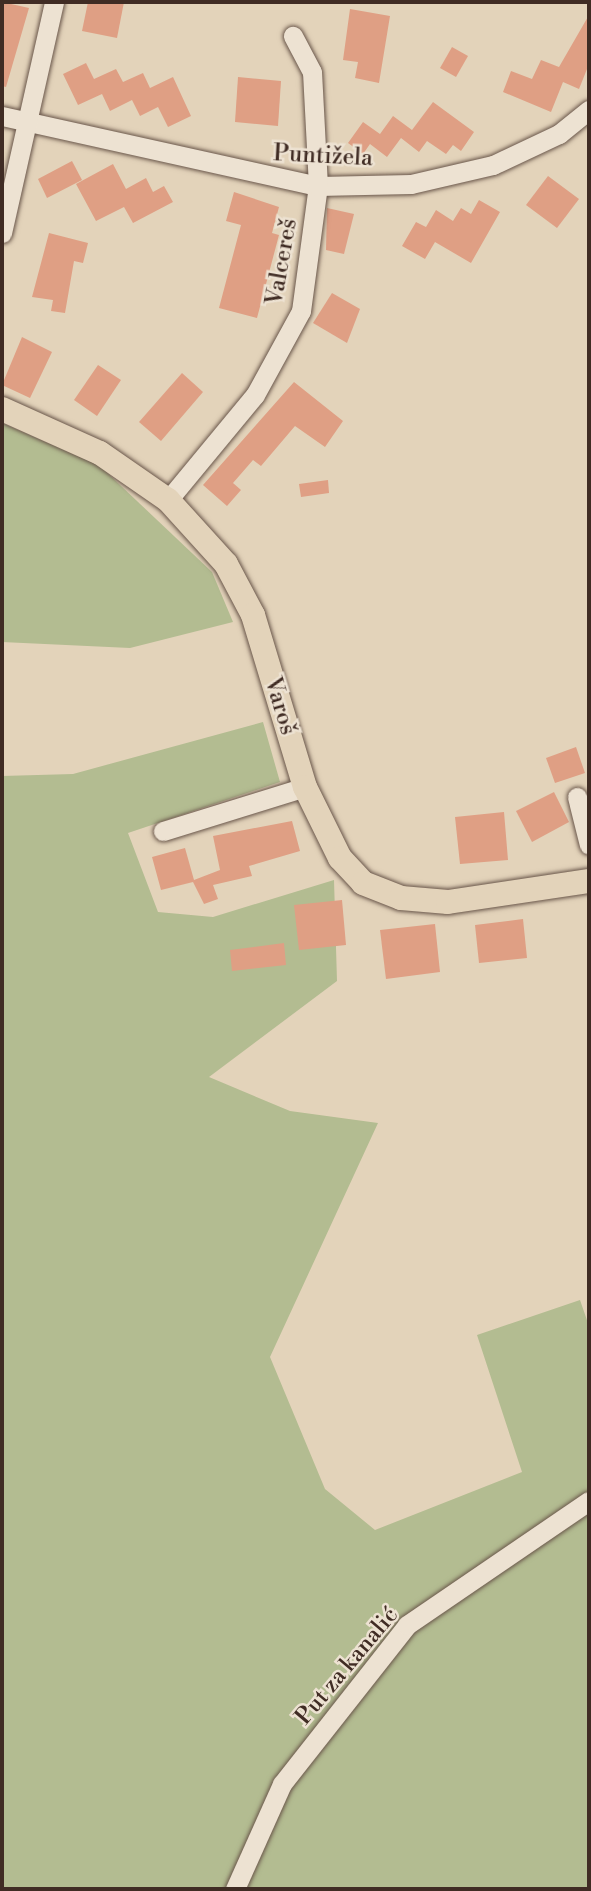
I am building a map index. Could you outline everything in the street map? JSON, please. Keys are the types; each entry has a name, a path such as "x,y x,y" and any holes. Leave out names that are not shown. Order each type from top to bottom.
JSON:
{"main road":[{"name":"Varoš","path":"2,410 100,453 169,500 226,564 253,615 305,787 340,859 363,883 401,898 448,902 589,881"}],"street":[{"path":"2,233 29,123 54,2"},
{"name":"Valcereš","path":"169,500 279,357 301,311 318,186 312,72 293,37"},
{"name":"Puntižela","path":"2,116 318,186 411,184 493,165 559,134 589,110"},
{"path":"163,831 305,787"},
{"path":"576,797 589,845"},
{"name":"Put za kanalić","path":"235,1889 282,1784 407,1625 589,1501"}],"green space":[{"path":"2,423 100,466 212,572 233,622 130,648 2,642"},
{"path":"263,722 280,782 128,833 158,912 213,917 334,880 337,981 209,1077 290,1111 378,1123 270,1357 325,1489 375,1530 522,1472 477,1335 580,1300 589,1326 589,1889 2,1889 2,776 73,774"}],"building":[{"path":"2,2 29,8 6,87 2,86"},
{"path":"88,2 124,2 117,38 82,31"},
{"path":"350,9 390,16 379,83 355,78 358,62 343,60"},
{"path":"589,15 589,64 579,89 563,82 551,112 503,92 511,71 532,79 541,60 559,67"},
{"path":"452,47 468,56 456,77 440,68"},
{"path":"86,63 94,79 116,69 123,82 143,73 150,88 173,77 191,116 168,127 158,107 140,116 132,100 110,111 102,94 78,105 63,74"},
{"path":"238,77 281,81 278,126 235,122"},
{"path":"433,102 474,132 461,151 453,145 446,154 427,141 419,152 401,138 387,157 370,144 363,154 348,143 363,122 380,134 393,116 412,130"},
{"path":"72,161 82,180 47,198 38,179"},
{"path":"113,164 126,189 146,178 153,192 164,186 173,202 133,223 124,207 96,221 76,184"},
{"path":"548,176 579,199 557,228 526,205"},
{"path":"234,192 279,207 272,233 279,235 257,318 219,308 241,225 226,221"},
{"path":"479,200 500,212 471,263 435,242 425,259 402,246 416,222 426,227 436,210 453,221 461,208 471,214"},
{"path":"327,208 354,214 344,254 326,250"},
{"path":"49,233 88,243 83,263 74,261 65,313 51,311 53,300 32,297"},
{"path":"332,293 360,309 347,343 313,323"},
{"path":"22,337 52,352 30,398 2,385"},
{"path":"98,365 121,380 97,416 74,400"},
{"path":"182,373 203,392 161,441 139,422"},
{"path":"294,382 343,421 325,447 295,426 261,466 253,460 233,483 241,490 227,506 203,485"},
{"path":"328,480 329,493 301,497 299,484"},
{"path":"576,747 585,773 555,783 546,758"},
{"path":"554,792 569,822 532,842 516,811"},
{"path":"504,812 508,860 460,864 455,817"},
{"path":"292,821 300,851 249,866 252,876 213,885 218,899 204,904 193,882 161,890 152,857 185,848 194,880 220,870 213,836"},
{"path":"342,900 346,945 299,950 294,905"},
{"path":"523,919 527,958 479,963 475,925"},
{"path":"435,924 440,972 386,979 380,930"},
{"path":"284,943 286,965 232,971 230,950"}]}
